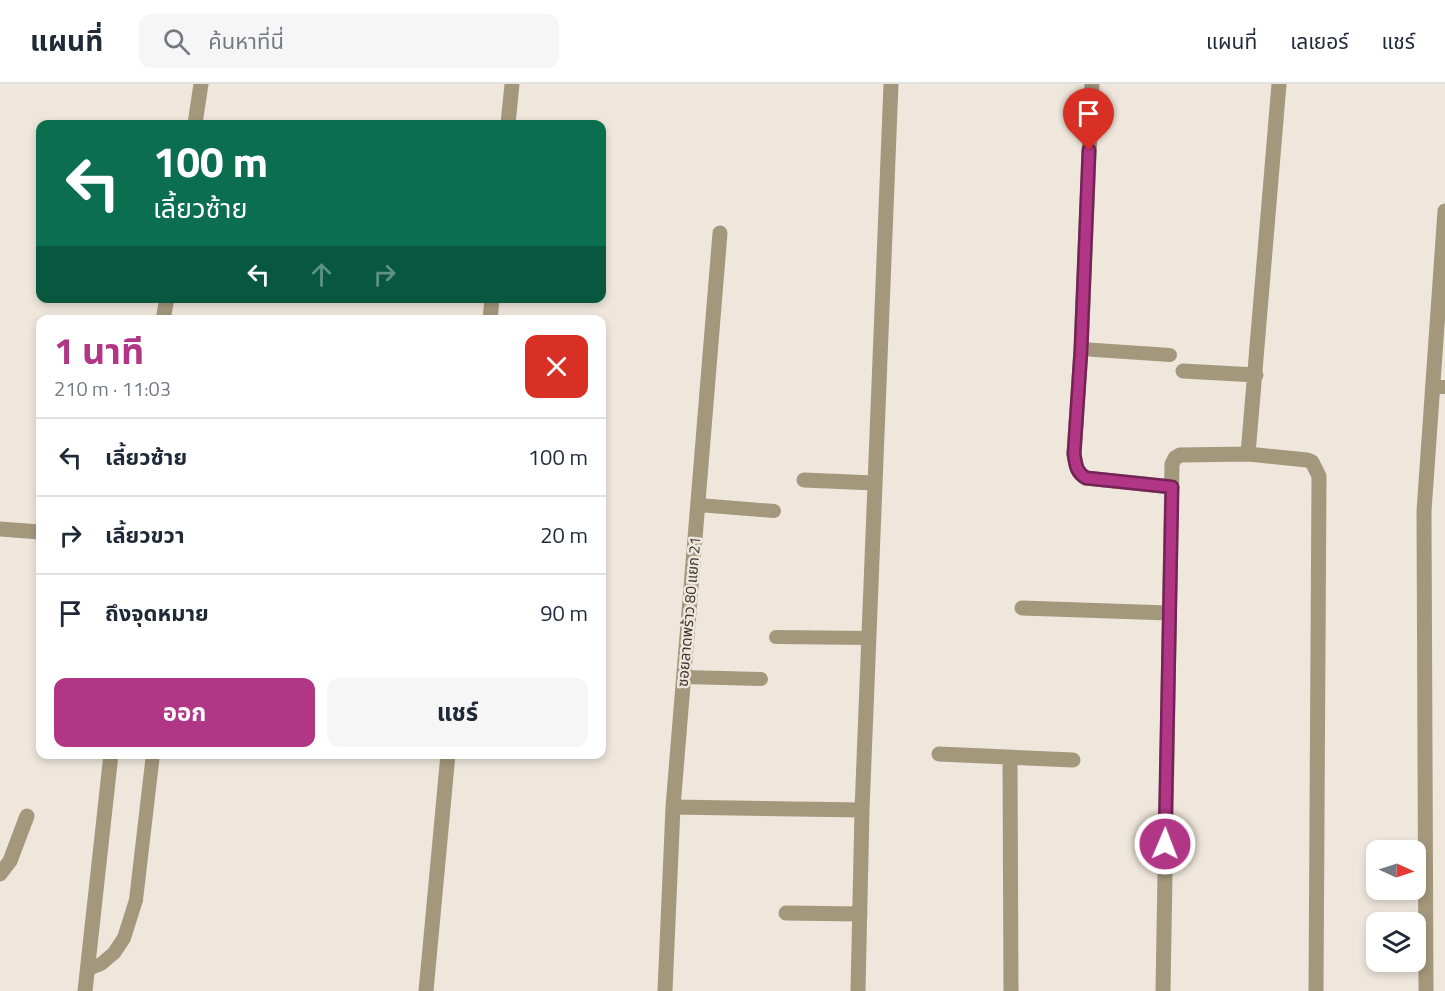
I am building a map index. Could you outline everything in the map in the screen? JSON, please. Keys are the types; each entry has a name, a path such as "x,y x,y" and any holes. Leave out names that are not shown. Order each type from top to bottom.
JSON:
{"street":[{"path":"196,120 201,84"},
{"path":"508,120 512,84"},
{"path":"858,991 868,638 891,84"},
{"path":"1092,84 1081,350 1074,454 1076,469 1086,478 1172,487"},
{"path":"1248,454 1279,84"},
{"path":"1426,991 1424,511 1439,387 1445,211"},
{"name":"ซอยลาดพร้าว 80 แยก 21","path":"665,991 673,807 720,233"},
{"path":"1183,371 1256,375"},
{"path":"1163,991 1173,464 1175,458 1180,455 1248,454 1306,460 1312,462 1320,476 1316,991"},
{"path":"804,480 874,483"},
{"path":"0,529 36,532"},
{"path":"1022,608 1169,613"},
{"path":"939,754 1073,760"},
{"path":"1010,758 1011,991"},
{"path":"85,991 110,759"},
{"path":"426,991 448,759"},
{"path":"673,807 862,810"},
{"path":"0,874 10,861 27,816"},
{"path":"786,913 860,914"}],"lane":[{"path":"1081,350 1170,355"},
{"path":"698,506 774,511"},
{"path":"776,637 868,638"},
{"path":"684,677 761,679"},
{"path":"88,969 101,964 114,953 124,938 136,900 152,759"}],"route":[{"path":"1089,150 1081,350 1074,454 1076,469 1086,478 1172,487 1165,844"}]}
